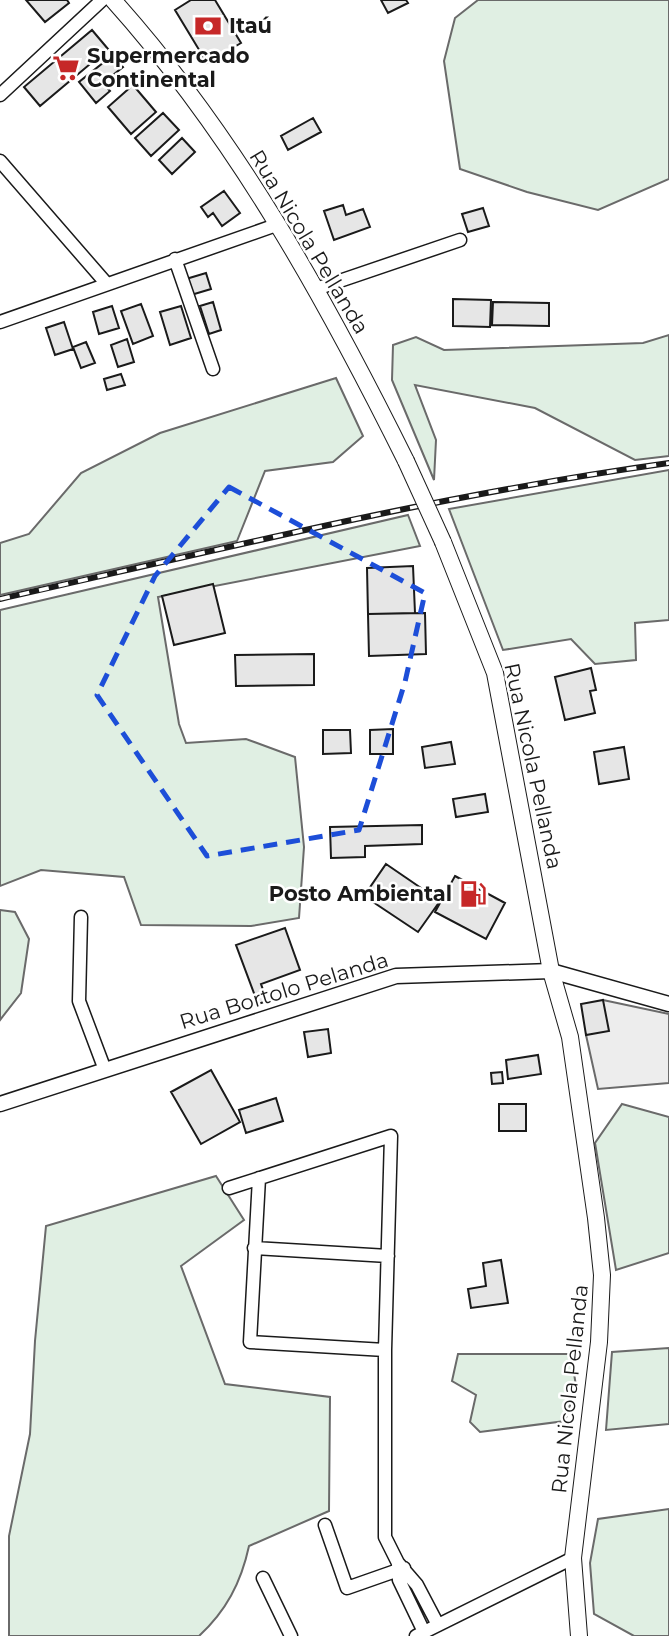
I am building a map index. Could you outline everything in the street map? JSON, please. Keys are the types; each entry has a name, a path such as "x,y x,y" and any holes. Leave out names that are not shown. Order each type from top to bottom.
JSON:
{"main road":[{"name":"Rua Nicola Pellanda","path":"121,2 180,79 279,224 316,289 406,461 443,542 495,673 551,971 570,1037 602,1275 599,1342 573,1558 579,1636"}],"street":[{"path":"0,95 102,0"},
{"path":"0,161 107,283"},
{"path":"0,322 279,224"},
{"path":"316,289 460,240"},
{"path":"175,259 214,369"},
{"path":"81,917 79,1001 105,1070"},
{"name":"Rua Bortolo Pelanda","path":"0,1104 396,976 551,971 669,1004"},
{"path":"229,1188 391,1136 385,1350 385,1537 400,1567 420,1634 573,1558"},
{"path":"259,1178 250,1342 385,1350"},
{"path":"254,1248 388,1256"},
{"path":"325,1525 347,1588 400,1567"},
{"path":"400,1567 417,1585 438,1625"},
{"path":"263,1578 291,1636"}],"highlighted area":[{"path":"229,487 425,593 405,682 359,830 207,856 97,695 155,576"}],"green space":[{"path":"478,0 669,0 669,179 598,210 527,192 460,169 444,61 455,18"},
{"path":"669,335 669,456 635,460 535,408 415,385 436,440 434,480 392,380 393,345 416,337 444,350 643,343"},
{"path":"336,378 363,436 333,462 265,471 237,541 0,595 0,543 29,534 81,473 160,433"},
{"path":"669,470 669,620 635,623 636,660 595,664 571,639 503,650 449,509"},
{"path":"408,515 420,546 158,597 179,724 186,743 246,739 295,757 304,847 299,918 251,926 141,925 124,877 41,870 0,886 0,610"},
{"path":"0,910 15,912 29,939 21,993 0,1020"},
{"path":"622,1104 669,1117 669,1253 616,1270 595,1143"},
{"path":"216,1176 244,1220 181,1266 225,1384 330,1397 329,1511 249,1546 242,1572 231,1596 217,1617 199,1636 9,1636 9,1536 30,1434 35,1341 46,1226"},
{"path":"669,1348 669,1424 606,1430 612,1352"},
{"path":"458,1354 571,1354 576,1386 565,1421 480,1432 470,1422 476,1395 452,1381"},
{"path":"669,1509 669,1636 634,1636 594,1614 590,1563 598,1519"}],"shaded area":[{"path":"603,1000 669,1014 669,1083 598,1089 586,1035"}],"building":[{"path":"26,0 67,0 69,3 45,22"},
{"name":"Itaú","path":"191,0 215,0 241,43 207,63 175,10"},
{"path":"381,0 406,0 408,3 388,13"},
{"name":"Supermercado Continental","path":"92,30 108,49 40,106 24,87"},
{"path":"113,55 123,67 103,83 110,91 96,103 79,82"},
{"path":"133,85 156,112 131,134 108,107"},
{"path":"163,113 179,130 151,156 135,138"},
{"path":"313,118 321,132 288,150 281,136"},
{"path":"182,138 195,152 172,174 159,160"},
{"path":"224,191 240,213 222,226 213,213 208,217 201,207"},
{"path":"343,205 346,215 363,209 370,227 334,240 324,211"},
{"path":"483,208 489,226 468,232 462,214"},
{"path":"206,273 211,289 191,295 186,279"},
{"path":"453,299 491,300 490,327 453,326"},
{"path":"213,302 221,330 209,334 200,306"},
{"path":"493,302 549,303 549,326 492,325"},
{"path":"141,304 153,336 133,344 121,311"},
{"path":"112,306 119,328 99,334 93,312"},
{"path":"181,306 191,338 170,345 160,312"},
{"path":"64,322 73,349 55,355 46,328"},
{"path":"127,339 134,362 118,367 111,345"},
{"path":"86,342 95,363 81,368 73,347"},
{"path":"121,374 125,385 107,390 104,379"},
{"path":"413,566 415,613 368,614 367,568"},
{"path":"213,584 225,633 174,645 162,596"},
{"path":"425,613 426,654 369,656 368,614"},
{"path":"314,654 314,685 236,686 235,655"},
{"path":"591,668 596,690 590,691 595,713 565,720 555,677"},
{"path":"393,729 393,754 370,754 370,730"},
{"path":"323,730 350,730 351,753 323,754"},
{"path":"451,742 455,764 425,768 422,747"},
{"path":"624,747 629,779 599,784 594,752"},
{"path":"485,794 488,812 456,817 453,799"},
{"path":"422,825 422,844 365,846 365,857 331,858 330,827"},
{"path":"386,864 440,901 418,932 364,896"},
{"path":"455,876 505,903 486,939 435,912"},
{"path":"285,928 300,970 261,984 267,1001 258,1004 236,945"},
{"path":"603,1000 609,1031 586,1035 581,1004"},
{"path":"328,1029 331,1053 308,1057 304,1032"},
{"path":"538,1055 541,1074 508,1079 506,1060"},
{"path":"211,1070 240,1122 201,1144 171,1092"},
{"path":"502,1072 503,1083 492,1084 491,1073"},
{"path":"276,1098 283,1121 246,1133 239,1110"},
{"path":"499,1104 526,1104 526,1131 499,1131"},
{"path":"501,1260 508,1303 471,1308 468,1289 486,1286 483,1263"}],"railway":[{"path":"0,599 417,506 669,463"}],"place":[{"name":"Itaú","path":"208,26"},
{"name":"Supermercado Continental","path":"66,68"},
{"name":"Posto Ambiental","path":"473,894"}]}
